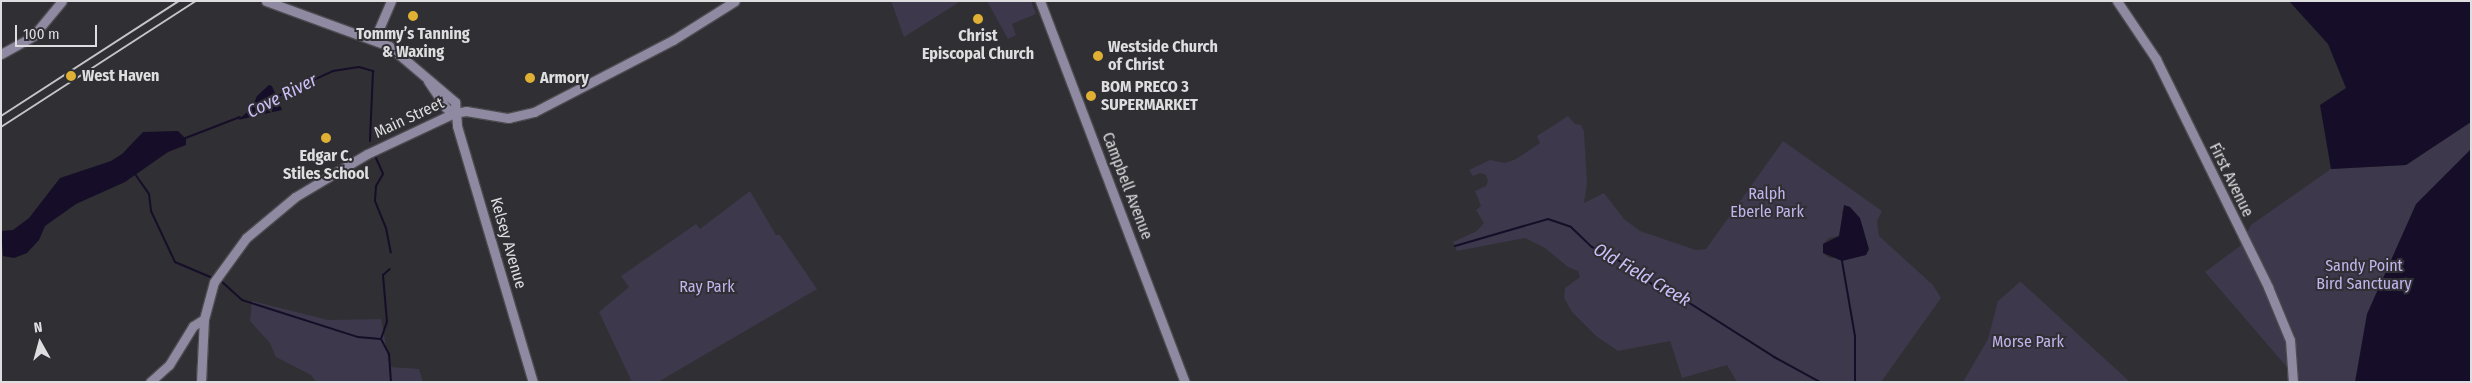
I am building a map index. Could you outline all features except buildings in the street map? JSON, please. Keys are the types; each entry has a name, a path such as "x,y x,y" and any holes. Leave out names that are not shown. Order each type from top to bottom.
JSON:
{"main road":[{"path":"1,54 36,33 62,1"},
{"name":"Kelsey Avenue","path":"266,1 375,38 403,55 453,101 454,113 533,382"},
{"path":"375,38 391,1"},
{"name":"Main Street","path":"201,382 204,319 212,287 225,263 272,213 343,167 454,113 466,111 508,118 534,112 673,40 735,1"},
{"name":"Campbell Avenue","path":"1040,1 1185,382"},
{"name":"First Avenue","path":"2117,1 2150,48 2268,287 2290,340 2293,382"},
{"path":"150,382 169,365 196,322 204,319"}],"green space":[{"path":"891,1 961,1 904,37"},
{"path":"987,1 1031,1 1036,14 1012,24 1016,35 1008,39"},
{"name":"Ralph Eberle Park","path":"1568,116 1575,124 1581,125 1584,131 1587,183 1584,203 1604,193 1624,219 1640,231 1696,250 1706,249 1783,141 1882,211 1877,221 1879,236 1933,285 1941,298 1881,382 1737,382 1727,365 1682,378 1670,341 1618,351 1596,336 1572,312 1564,298 1565,288 1580,277 1578,271 1568,267 1545,248 1525,238 1457,251 1453,242 1477,231 1484,223 1476,210 1481,206 1475,191 1486,186 1488,181 1486,175 1480,173 1473,176 1469,170 1490,160 1505,163 1516,159 1540,143 1537,136","holes":["1841,209 1866,255 1829,258 1823,253 1823,244 1829,238 1839,236 1844,222"]},
{"name":"Sandy Point Bird Sanctuary","path":"2471,122 2471,382 2297,382 2297,374 2286,366 2205,272 2240,246 2251,225 2331,169 2406,165"},
{"name":"Ray Park","path":"750,191 776,235 780,235 817,289 658,382 632,382 599,312 629,287 621,276 696,224 700,229"},
{"name":"Morse Park","path":"2020,282 2130,382 1963,382 1988,339 1998,301"},
{"path":"252,301 328,320 381,319 390,367 419,369 423,382 316,382 311,375 276,357 270,343 250,321"}],"shaded area":[{"path":"2289,1 2471,1 2471,122 2406,165 2331,169 2320,105 2346,88 2328,44"},
{"path":"269,85 272,86 282,110 238,120 252,108 257,96"},
{"path":"178,131 186,139 186,145 168,152 125,182 76,204 45,226 39,240 27,253 14,258 3,256 1,231 13,230 29,218 60,178 111,161 122,154 143,132"},
{"path":"2471,149 2471,382 2355,382 2367,314 2416,204"},
{"path":"1844,205 1850,207 1860,218 1869,249 1866,255 1842,261 1823,253 1823,244 1839,236"}],"waterway":[{"name":"Cove River","path":"276,97 333,71 359,67 373,71 370,141"},
{"name":"Cove River","path":"183,139 240,117"},
{"name":"Cove River","path":"376,158 383,174 376,186 375,201 386,228 391,253"},
{"name":"Cove River","path":"135,174 149,194 151,211 175,262 211,277"},
{"name":"Old Field Creek","path":"1455,246 1548,219 1571,227 1592,247 1623,263 1652,284 1669,290 1774,357 1820,382"},
{"path":"1842,261 1855,336 1855,382"},
{"name":"Cove River","path":"381,339 387,322 383,275 390,269"},
{"name":"Cove River","path":"221,281 242,300 358,337 381,339 389,354 391,382"}],"railway":[{"path":"1,116 179,1"},
{"path":"1,127 196,1"}],"place":[{"name":"Tommy’s Tanning & Waxing","path":"413,16"},
{"name":"Christ Episcopal Church","path":"978,19"},
{"name":"Westside Church of Christ","path":"1098,56"},
{"name":"West Haven","path":"71,76"},
{"name":"Armory","path":"530,78"},
{"name":"BOM PRECO 3 SUPERMARKET","path":"1091,96"},
{"name":"Edgar C. Stiles School","path":"326,138"}]}
